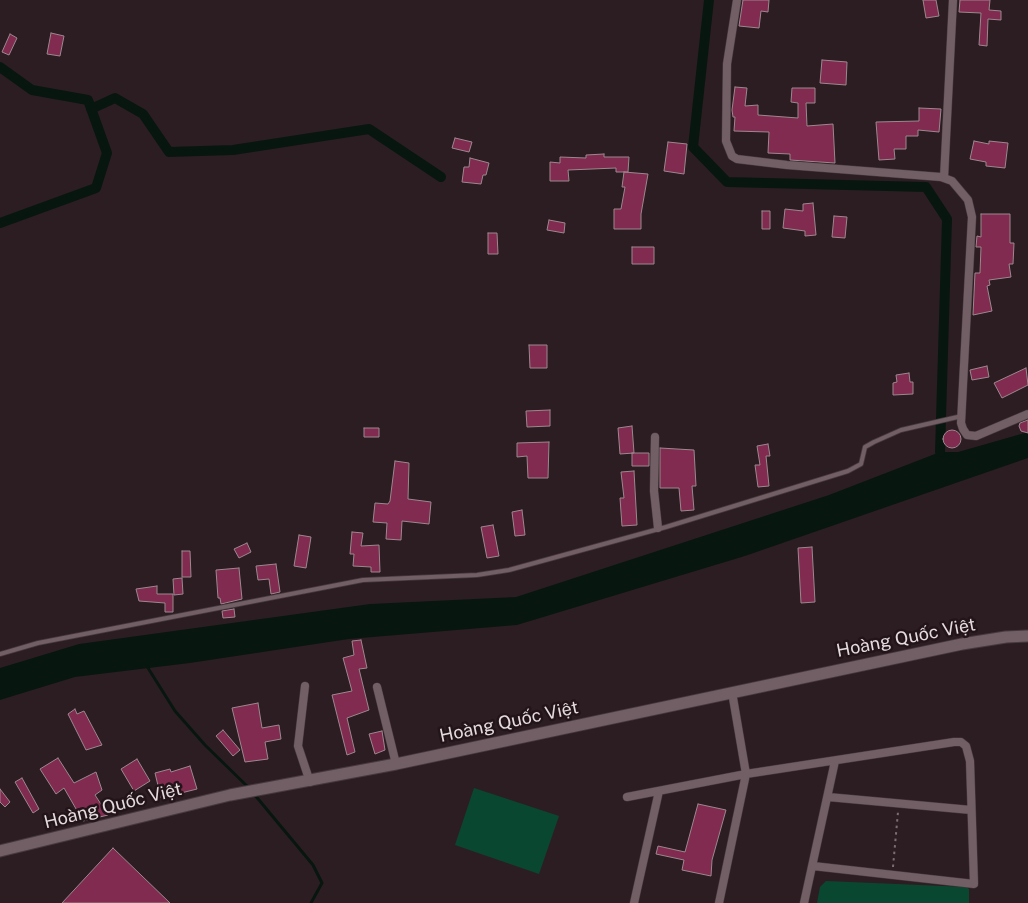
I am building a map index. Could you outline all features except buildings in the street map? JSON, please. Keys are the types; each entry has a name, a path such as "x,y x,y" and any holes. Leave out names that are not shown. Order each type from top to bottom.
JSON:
{"street":[{"path":"737,0 728,64 726,141 732,156 737,159 777,164 944,178 952,181 963,191 968,200 972,217 962,416 963,429 967,435 972,436 1028,414"},
{"path":"944,178 953,0"},
{"path":"655,437 654,484 658,528"},
{"name":"Hoàng Quốc Việt","path":"1,849 230,795 310,782 732,692 1006,637 1028,636"},
{"path":"305,686 298,746 310,782"},
{"path":"377,686 396,764"},
{"path":"719,903 746,774 732,692"},
{"path":"626,798 746,774 961,742 969,752 974,884 813,866"},
{"path":"804,903 835,761"},
{"path":"634,903 658,791"},
{"path":"828,797 971,810"}],"lane":[{"path":"0,654 38,643 362,580 495,573 658,528 848,471 861,464 865,447 874,442 901,430 962,416"}],"path":[{"path":"893,867 898,812"}],"green space":[{"path":"474,788 559,816 539,874 455,845"},
{"path":"826,881 966,887 969,889 969,903 817,903 820,887"}],"shaded area":[{"path":"1028,432 1028,458 745,556 517,625 349,639 190,663 75,677 0,700 0,668 79,644 370,604 516,597 829,495 940,452 958,452"}],"waterway":[{"path":"709,0 693,147 727,182 926,187 947,219 940,452"},
{"path":"0,67 32,90 88,100 107,153 96,188 0,223"},
{"path":"91,109 115,98 143,114 169,152 233,150 369,129 441,177"},
{"path":"148,668 175,711 205,745 250,789"},
{"path":"254,794 313,865 322,883 311,903"}]}
